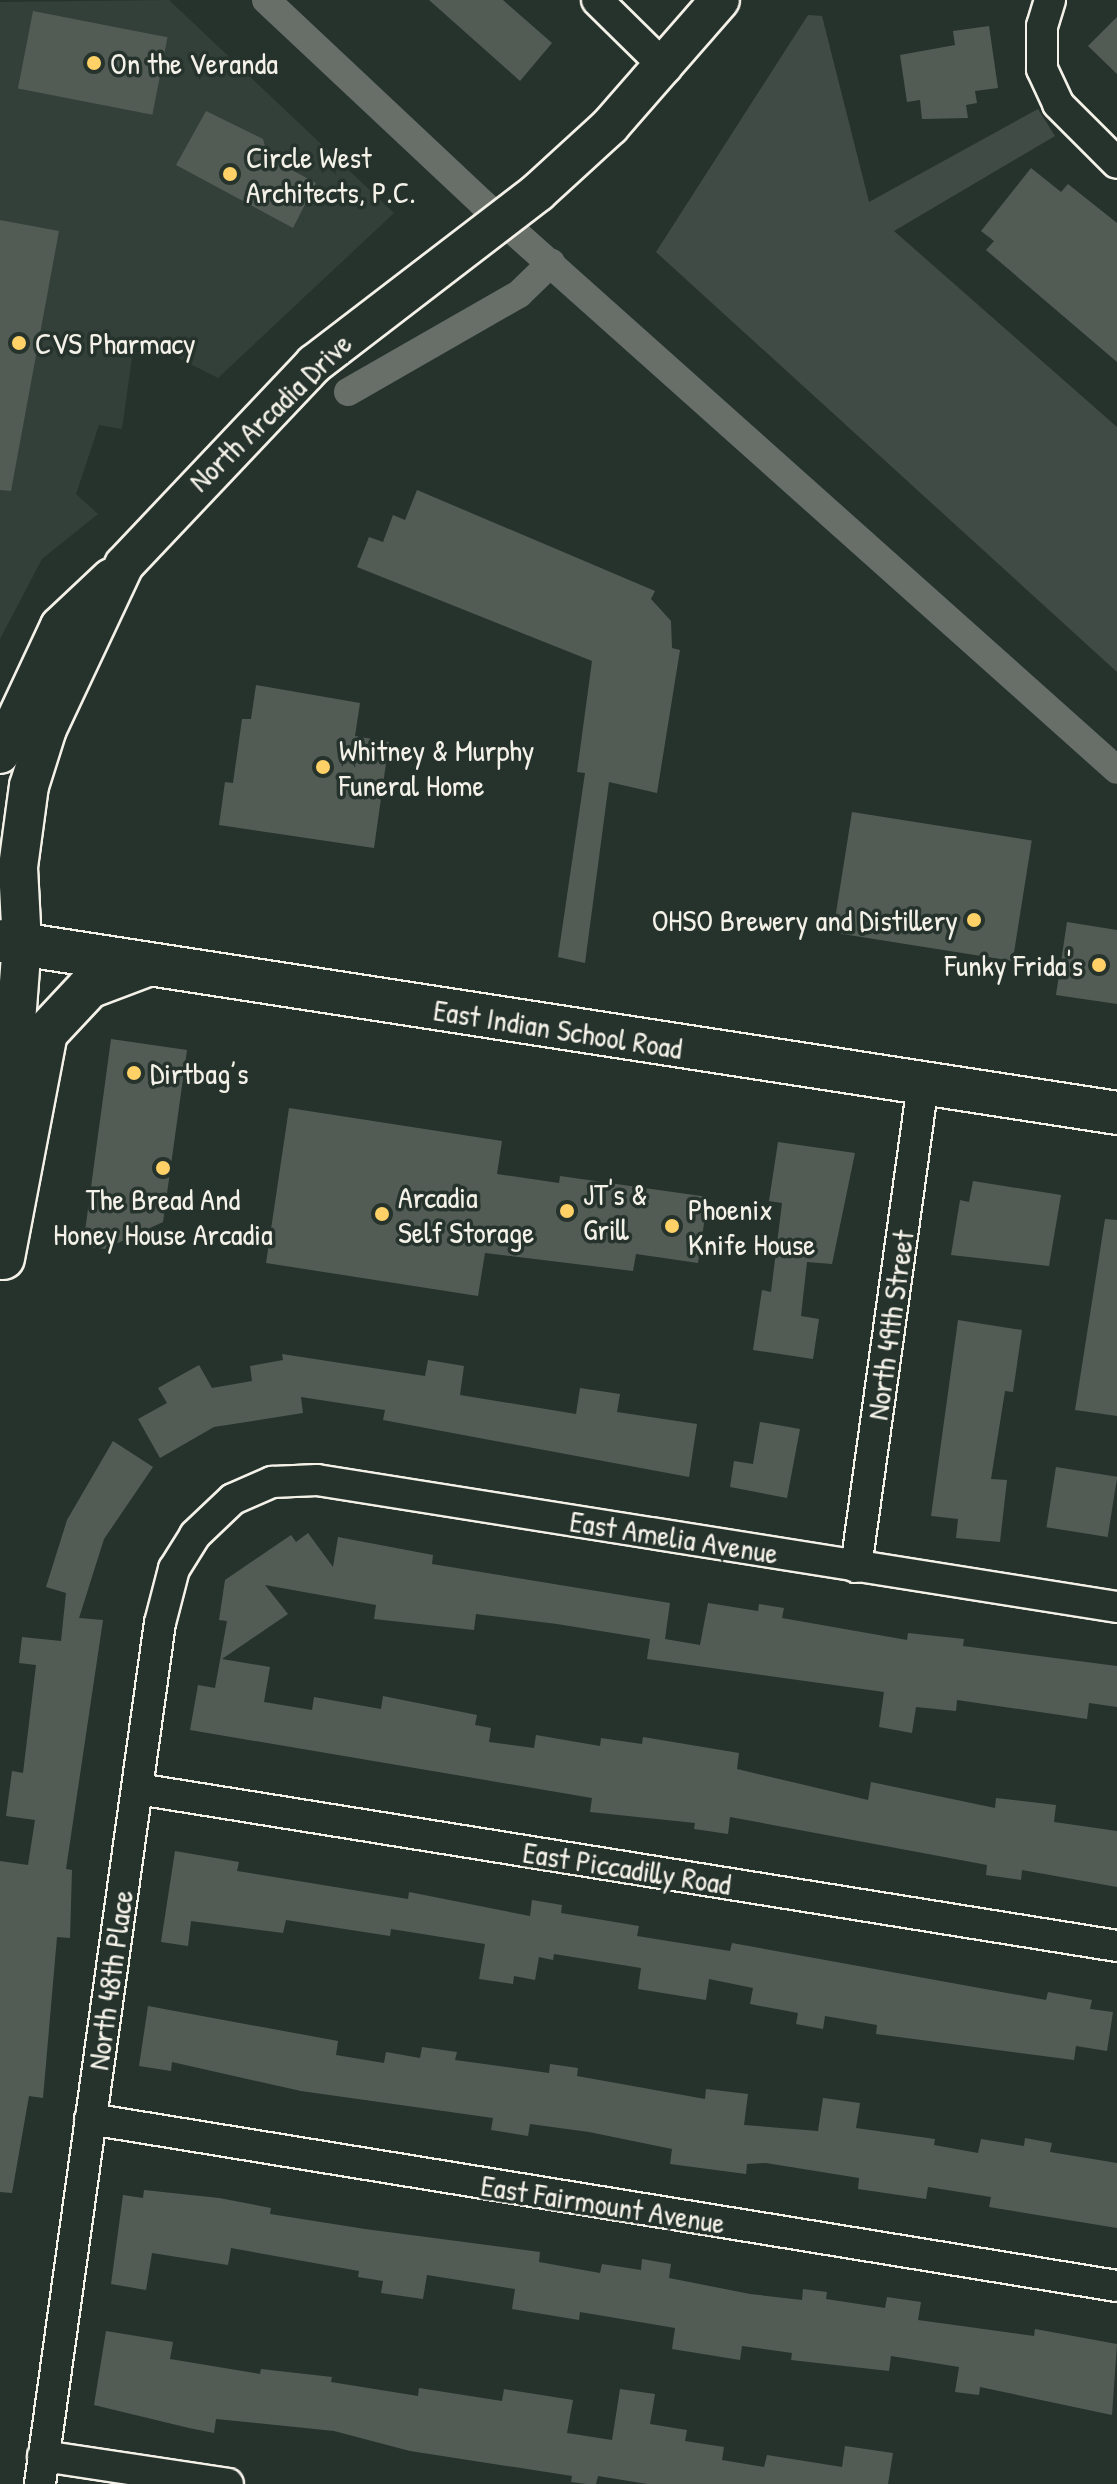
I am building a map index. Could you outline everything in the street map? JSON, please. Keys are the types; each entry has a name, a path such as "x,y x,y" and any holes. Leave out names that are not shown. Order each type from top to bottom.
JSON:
{"main road":[{"name":"East Indian School Road","path":"11,942 1117,1113"},
{"path":"2,1268 46,1033 89,987 148,965"}],"street":[{"path":"597,0 666,68"},
{"name":"North Arcadia Drive","path":"2,1268 11,942 18,867 36,757 124,565 272,404 357,327 526,201 666,68 720,0"},
{"path":"1050,0 1042,26 1042,69 1058,104 1117,163"},
{"path":"0,754 60,626 124,565"},
{"path":"0,815 19,718"},
{"name":"North 49th Street","path":"856,1567 923,1084"},
{"name":"East Amelia Avenue","path":"233,1499 272,1482 317,1480 1117,1607"},
{"name":"North 48th Place","path":"42,2470 160,1623 174,1569 195,1535 233,1499"},
{"name":"East Piccadilly Road","path":"138,1789 1117,1946"},
{"name":"East Fairmount Avenue","path":"90,2119 1117,2286"},
{"path":"42,2470 228,2484"}],"shaded area":[{"path":"169,0 394,213 218,378 135,336 122,429 99,425 76,494 98,514 42,559 0,639 0,2"},
{"path":"808,15 822,16 869,202 1038,109 1055,136 894,231 1117,427 1117,672 656,252"}],"building":[{"path":"429,0 503,0 552,43 520,81"},
{"name":"On the Veranda","path":"33,11 167,37 152,115 18,89"},
{"path":"1117,17 1117,74 1088,46"},
{"path":"989,26 998,88 975,91 977,103 966,105 968,118 922,119 920,100 907,102 900,55 955,45 953,31"},
{"name":"Circle West Architects, P.C.","path":"206,111 263,139 268,157 316,183 293,228 176,165"},
{"path":"1031,168 1061,192 1068,184 1117,223 1117,362 986,250 994,241 981,231"},
{"name":"CVS Pharmacy","path":"0,220 59,231 11,491 0,490"},
{"path":"417,490 655,591 651,599 671,621 672,648 680,650 657,793 609,782 585,963 558,957 585,773 577,772 592,661 357,567 369,537 383,542 393,515 405,520"},
{"name":"Whitney & Murphy Funeral Home","path":"256,685 360,703 355,736 389,742 374,848 219,825 225,782 233,783 242,719 251,719"},
{"path":"852,812 1032,840 1013,961 833,932"},
{"path":"1067,922 1117,930 1117,1004 1056,995"},
{"path":"111,1039 187,1050 163,1222 105,1249 83,1246"},
{"name":"Arcadia Self Storage","path":"289,1108 502,1141 497,1174 559,1183 560,1176 708,1197 698,1263 636,1254 633,1271 485,1253 478,1296 266,1263"},
{"path":"778,1142 855,1153 832,1264 807,1262 801,1316 819,1319 813,1359 753,1350 762,1290 771,1292 782,1203 769,1201"},
{"path":"973,1181 1061,1195 1049,1266 951,1255 960,1200 969,1202"},
{"path":"1105,1219 1117,1220 1117,1416 1075,1410"},
{"path":"958,1320 1022,1330 1013,1392 1005,1391 991,1479 1007,1480 1000,1542 956,1538 958,1519 931,1516"},
{"path":"282,1354 425,1376 428,1360 464,1366 460,1395 576,1414 580,1388 620,1394 617,1412 697,1424 689,1477 383,1420 385,1410 301,1397 303,1413 214,1427 160,1458 138,1419 167,1403 158,1388 199,1365 212,1388 252,1381 250,1366 283,1360"},
{"path":"760,1422 800,1429 787,1498 730,1487 734,1461 753,1464"},
{"path":"113,1441 153,1467 104,1539 79,1618 103,1620 66,1869 72,1870 70,1938 57,1937 43,2098 29,2096 12,2193 0,2192 0,1861 28,1865 35,1820 6,1816 12,1771 23,1773 36,1665 19,1663 22,1637 61,1641 66,1593 46,1587 67,1520"},
{"path":"1056,1467 1117,1477 1108,1537 1046,1527"},
{"path":"308,1533 333,1567 338,1537 433,1555 432,1564 670,1603 665,1639 700,1645 708,1603 758,1611 759,1604 784,1608 782,1618 907,1640 908,1633 964,1639 963,1646 1117,1666 1117,1707 1089,1703 1087,1719 957,1700 956,1711 916,1707 912,1733 879,1727 884,1692 647,1659 650,1639 557,1624 476,1614 474,1630 374,1619 376,1605 265,1585 288,1614 222,1659 270,1667 264,1702 312,1710 314,1697 381,1709 383,1696 477,1715 475,1725 491,1728 489,1742 534,1748 536,1735 600,1746 601,1738 642,1744 643,1737 739,1753 737,1769 868,1800 871,1782 995,1808 996,1798 1056,1805 1054,1822 1117,1831 1117,1887 1022,1870 1021,1880 986,1875 987,1865 730,1817 728,1834 694,1829 695,1823 590,1812 592,1798 190,1730 198,1685 215,1688 227,1621 219,1620 225,1580 291,1535 296,1542"},
{"path":"175,1851 239,1862 237,1871 408,1899 409,1892 530,1916 532,1900 562,1905 561,1913 639,1926 637,1936 730,1951 732,1943 1046,2000 1048,1992 1092,2000 1090,2009 1113,2012 1107,2051 1076,2046 1074,2060 876,2034 877,2025 825,2016 823,2029 796,2024 798,2013 750,2004 753,1988 709,1979 706,2000 638,1989 641,1968 554,1954 553,1960 539,1957 535,1980 514,1976 513,1984 479,1979 485,1944 391,1929 390,1936 286,1920 283,1933 191,1921 188,1946 161,1942"},
{"path":"148,2006 338,2041 336,2055 384,2063 386,2052 420,2058 422,2047 457,2052 455,2060 549,2073 550,2064 578,2068 577,2076 705,2099 706,2089 748,2094 744,2125 818,2131 823,2098 860,2103 856,2128 935,2139 934,2145 978,2153 981,2139 1024,2146 1025,2138 1052,2143 1050,2152 1117,2163 1117,2228 989,2207 991,2197 928,2187 926,2199 858,2189 859,2178 766,2163 747,2164 746,2174 670,2164 672,2149 589,2132 530,2124 528,2136 491,2130 493,2118 301,2091 172,2062 171,2071 139,2066"},
{"path":"144,2190 219,2198 271,2208 270,2214 365,2229 540,2252 539,2262 600,2273 602,2264 641,2270 642,2259 671,2264 669,2278 750,2294 802,2300 803,2289 827,2292 826,2299 885,2308 887,2297 921,2302 918,2320 1034,2336 1035,2329 1117,2344 1112,2415 980,2387 979,2395 955,2392 959,2367 891,2356 889,2371 791,2360 792,2353 742,2346 740,2360 672,2349 675,2328 580,2312 579,2320 512,2309 515,2289 427,2275 423,2299 381,2293 383,2281 358,2277 359,2271 231,2248 228,2265 152,2253 146,2290 111,2284 123,2195 143,2198"},
{"path":"106,2331 173,2342 170,2359 260,2374 261,2369 332,2377 331,2382 418,2396 419,2388 502,2401 504,2389 573,2400 567,2433 612,2440 620,2389 655,2394 650,2424 687,2430 685,2441 724,2447 722,2460 764,2467 767,2455 842,2467 845,2446 893,2453 888,2484 647,2484 598,2476 596,2484 586,2484 571,2482 572,2476 410,2451 334,2431 216,2419 214,2433 94,2405"}],"waterway":[{"path":"266,0 482,203 1117,770"},
{"path":"348,392 519,294 551,263"}],"place":[{"name":"On the Veranda","path":"94,63"},
{"name":"Circle West Architects, P.C.","path":"230,174"},
{"name":"CVS Pharmacy","path":"19,343"},
{"name":"Whitney & Murphy Funeral Home","path":"323,767"},
{"name":"OHSO Brewery and Distillery","path":"974,920"},
{"name":"Funky Frida's","path":"1099,965"},
{"name":"Dirtbag’s","path":"134,1073"},
{"name":"The Bread And Honey House Arcadia","path":"163,1168"},
{"name":"JT's & Grill","path":"567,1211"},
{"name":"Arcadia Self Storage","path":"382,1214"},
{"name":"Phoenix Knife House","path":"672,1226"}]}
